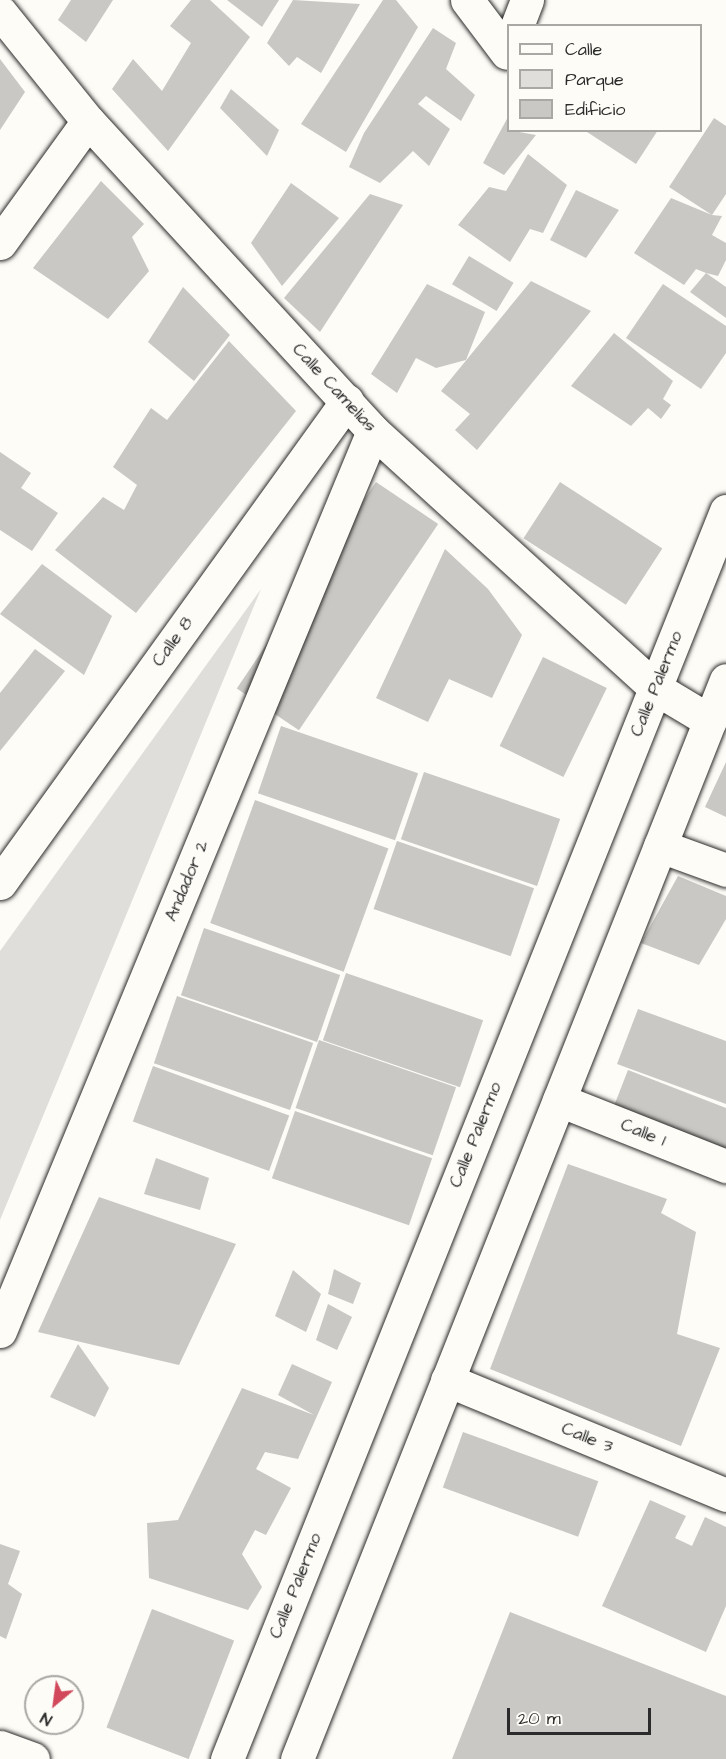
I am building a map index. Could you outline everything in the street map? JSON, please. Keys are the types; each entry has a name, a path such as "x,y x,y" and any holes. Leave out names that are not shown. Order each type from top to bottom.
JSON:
{"street":[{"path":"467,0 507,38"},
{"path":"518,24 527,0"},
{"name":"Calle Camelias","path":"0,12 88,121 373,431 655,688 710,721"},
{"path":"0,243 88,121"},
{"name":"Calle 8","path":"0,883 347,401"},
{"name":"Andador 2","path":"0,1331 373,431"},
{"name":"Calle Palermo","path":"227,1759 726,511"},
{"path":"297,1759 726,680"},
{"path":"660,846 726,870"},
{"name":"Calle 1","path":"559,1100 726,1167"},
{"name":"Calle 3","path":"447,1380 726,1495"},
{"path":"0,1747 33,1759"}],"green space":[{"path":"261,589 0,1220 0,951"}],"building":[{"path":"71,0 113,0 86,42 58,20"},
{"path":"191,0 210,0 250,37 168,151 112,89 133,59 162,91 191,43 170,26"},
{"path":"227,0 279,0 262,27"},
{"path":"293,0 360,4 321,73 297,57 289,66 267,43"},
{"path":"383,0 396,0 418,27 346,152 301,124"},
{"path":"433,28 456,43 446,69 475,95 461,121 426,96 418,104 450,129 429,166 413,151 380,183 349,167 364,133"},
{"path":"0,59 25,92 0,130"},
{"path":"231,89 279,130 267,156 220,108"},
{"path":"714,118 726,126 726,194 712,215 669,187"},
{"path":"507,119 507,132 536,135 504,175 483,163"},
{"path":"587,132 657,132 636,164"},
{"path":"528,154 567,185 543,233 530,229 510,262 458,225 489,187 506,191"},
{"path":"101,181 144,224 132,237 149,271 108,319 33,268"},
{"path":"291,183 339,218 282,286 251,243"},
{"path":"576,190 619,210 586,258 550,240"},
{"path":"370,194 403,205 320,332 284,298"},
{"path":"671,198 712,215 722,216 712,235 726,243 726,260 718,276 696,269 684,285 634,253"},
{"path":"469,256 514,283 497,311 452,284"},
{"path":"706,273 726,287 726,318 690,292"},
{"path":"531,281 591,311 477,450 455,430 470,414 441,391"},
{"path":"427,284 485,312 466,360 436,368 416,358 397,393 371,374"},
{"path":"663,284 726,326 726,353 701,389 626,338"},
{"path":"183,287 230,335 194,381 148,342"},
{"path":"614,333 673,381 663,399 671,405 661,419 648,408 631,426 571,386"},
{"path":"229,341 296,411 136,613 55,550 103,497 124,510 137,485 113,467 151,408 167,420"},
{"path":"0,452 31,473 21,488 58,513 32,551 0,530"},
{"path":"376,482 438,524 299,730 237,688"},
{"path":"560,482 662,548 626,605 524,538"},
{"path":"445,549 488,589 522,635 492,698 449,679 428,722 376,698"},
{"path":"42,564 112,616 84,675 0,614"},
{"path":"35,649 65,671 0,751 0,693"},
{"path":"543,657 607,688 563,777 500,746"},
{"path":"281,726 418,773 395,840 258,793"},
{"path":"726,762 726,817 705,807"},
{"path":"424,772 560,819 537,886 401,839"},
{"path":"255,800 388,849 344,972 210,923"},
{"path":"397,841 534,888 511,956 374,909"},
{"path":"678,876 726,896 726,919 699,965 641,943"},
{"path":"204,928 340,975 317,1042 181,995"},
{"path":"346,973 483,1020 460,1087 323,1040"},
{"path":"177,996 313,1043 290,1110 154,1063"},
{"path":"638,1009 726,1041 726,1104 617,1064"},
{"path":"319,1040 456,1087 433,1155 296,1108"},
{"path":"153,1066 289,1116 269,1171 133,1121"},
{"path":"628,1070 726,1108 726,1155 612,1111"},
{"path":"295,1111 432,1158 409,1225 272,1178"},
{"path":"156,1158 209,1178 200,1210 144,1194"},
{"path":"568,1164 667,1199 661,1213 696,1232 677,1334 720,1348 681,1446 490,1369"},
{"path":"99,1197 236,1244 179,1365 38,1332"},
{"path":"334,1269 361,1283 353,1304 328,1294"},
{"path":"293,1270 321,1294 306,1332 275,1316"},
{"path":"328,1304 352,1317 337,1350 316,1340"},
{"path":"78,1344 109,1388 95,1417 50,1397"},
{"path":"292,1364 332,1382 298,1459 265,1452 256,1469 291,1488 266,1535 255,1530 242,1554 262,1587 248,1610 149,1578 147,1523 178,1520 242,1388 314,1415 278,1395"},
{"path":"463,1432 598,1481 578,1537 443,1487"},
{"path":"650,1500 686,1516 675,1538 692,1546 705,1517 726,1527 726,1606 706,1652 602,1606"},
{"path":"0,1544 20,1551 8,1584 22,1594 6,1639 0,1636"},
{"path":"152,1609 234,1641 189,1759 106,1728"},
{"path":"510,1612 726,1696 726,1759 452,1759"}]}
